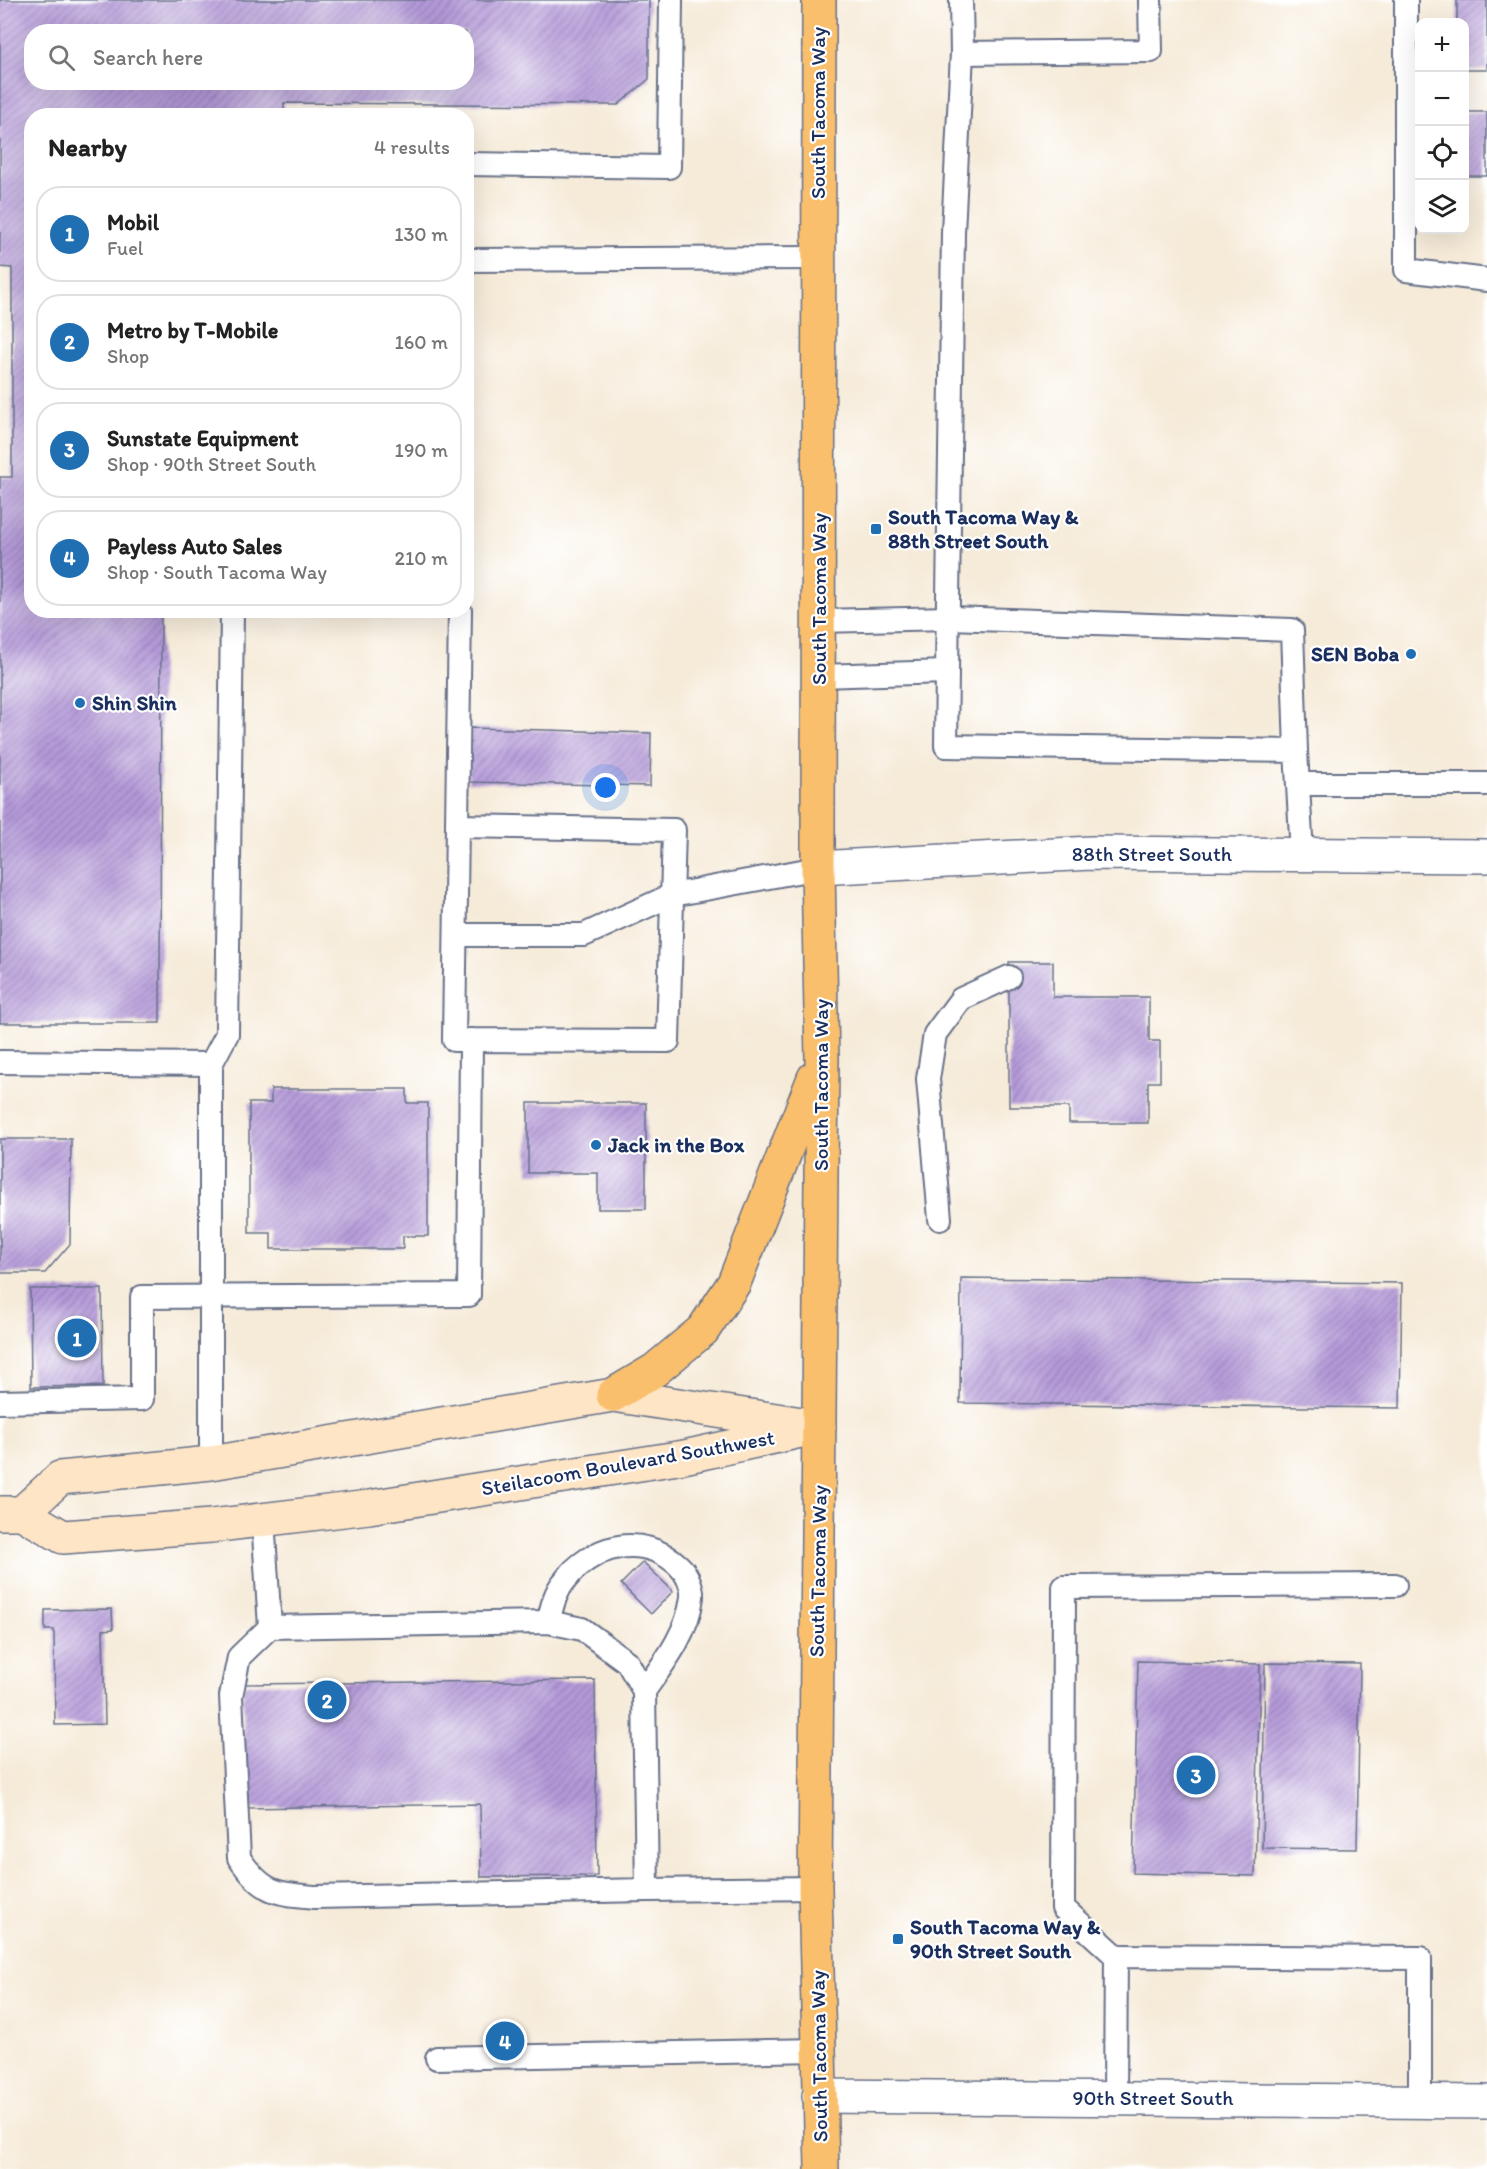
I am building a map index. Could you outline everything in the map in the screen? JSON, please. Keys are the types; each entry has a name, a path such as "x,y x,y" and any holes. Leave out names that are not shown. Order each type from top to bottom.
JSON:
{"main road":[{"name":"South Tacoma Way","path":"819,0 818,868 822,1060 815,1888 822,2169"},
{"path":"614,1395 655,1370 703,1330 734,1283 822,1060"},
{"name":"Steilacoom Boulevard Southwest","path":"614,1395 819,1427 661,1461 369,1508 263,1520 63,1538 11,1513 60,1478 211,1463 614,1395"}],"street":[{"name":"88th Street South","path":"818,868 1091,853 1487,856"},
{"name":"90th Street South","path":"819,2096 1487,2102"}],"lane":[{"path":"474,164 669,168 671,0"},
{"path":"961,0 962,53 953,231 950,618 946,672 946,746 1296,751"},
{"path":"962,53 1151,51 1150,0"},
{"path":"1406,0 1406,270 1487,280"},
{"path":"474,260 818,258"},
{"path":"211,1463 211,1064 227,1034 232,618"},
{"path":"457,826 674,830 668,1041 454,1040 460,618"},
{"path":"819,621 950,618 1292,630 1302,854"},
{"path":"819,676 946,672"},
{"path":"1298,784 1487,784"},
{"path":"456,934 584,934 672,895 818,868"},
{"path":"940,1219 928,1079 935,1034 961,999 1009,977"},
{"path":"0,1402 142,1399 142,1297 469,1295 471,1040"},
{"path":"0,1062 211,1064"},
{"path":"263,1520 270,1627"},
{"path":"548,1622 561,1585 574,1569 589,1557 627,1546 646,1547 665,1553 685,1572 692,1596 677,1643 644,1691"},
{"path":"1395,1586 1064,1587 1063,1908 1116,1956 1420,1958 1420,2101"},
{"path":"647,1890 644,1691 627,1662 582,1629 548,1622 270,1627 239,1657 231,1696 239,1858 253,1878 276,1893 315,1897 815,1888"},
{"path":"1115,2098 1116,1956"},
{"path":"436,2058 819,2050"}],"building":[{"path":"0,0 649,0 649,79 618,105 284,103 284,108 24,108 24,618 161,618 160,1023 0,1023 0,477 12,477 12,268 0,267"},
{"path":"1457,0 1487,0 1487,70 1469,70 1469,18 1457,18"},
{"path":"1469,112 1487,112 1487,176 1469,176"},
{"path":"470,728 651,733 650,786 468,782"},
{"path":"1009,962 1053,962 1053,997 1149,997 1149,1041 1160,1041 1160,1082 1148,1082 1148,1123 1069,1123 1069,1107 1009,1107"},
{"path":"271,1089 407,1089 407,1103 428,1103 428,1236 403,1236 403,1249 271,1249 271,1233 249,1233 249,1103 271,1103"},
{"path":"528,1103 646,1103 646,1209 598,1209 598,1173 528,1173"},
{"path":"0,1139 71,1139 70,1244 45,1273 0,1273"},
{"path":"961,1278 1402,1283 1400,1408 960,1403"},
{"path":"30,1289 102,1289 103,1386 31,1387"},
{"path":"643,1562 673,1591 651,1614 621,1584"},
{"path":"112,1609 113,1629 103,1630 105,1724 55,1725 54,1630 45,1630 45,1610"},
{"path":"1138,1661 1260,1664 1255,1876 1133,1873"},
{"path":"1265,1663 1360,1664 1357,1849 1262,1848"},
{"path":"595,1680 597,1876 481,1877 480,1804 244,1808 243,1684"}],"place":[{"name":"South Tacoma Way & 88th Street South","path":"876,529"},
{"name":"SEN Boba","path":"1411,654"},
{"name":"Shin Shin","path":"80,703"},
{"name":"Jack in the Box","path":"596,1145"},
{"name":"Mobil","path":"77,1338"},
{"name":"Metro by T-Mobile","path":"327,1700"},
{"name":"Sunstate Equipment","path":"1196,1775"},
{"name":"South Tacoma Way & 90th Street South","path":"898,1939"},
{"name":"Payless Auto Sales","path":"505,2041"}]}
